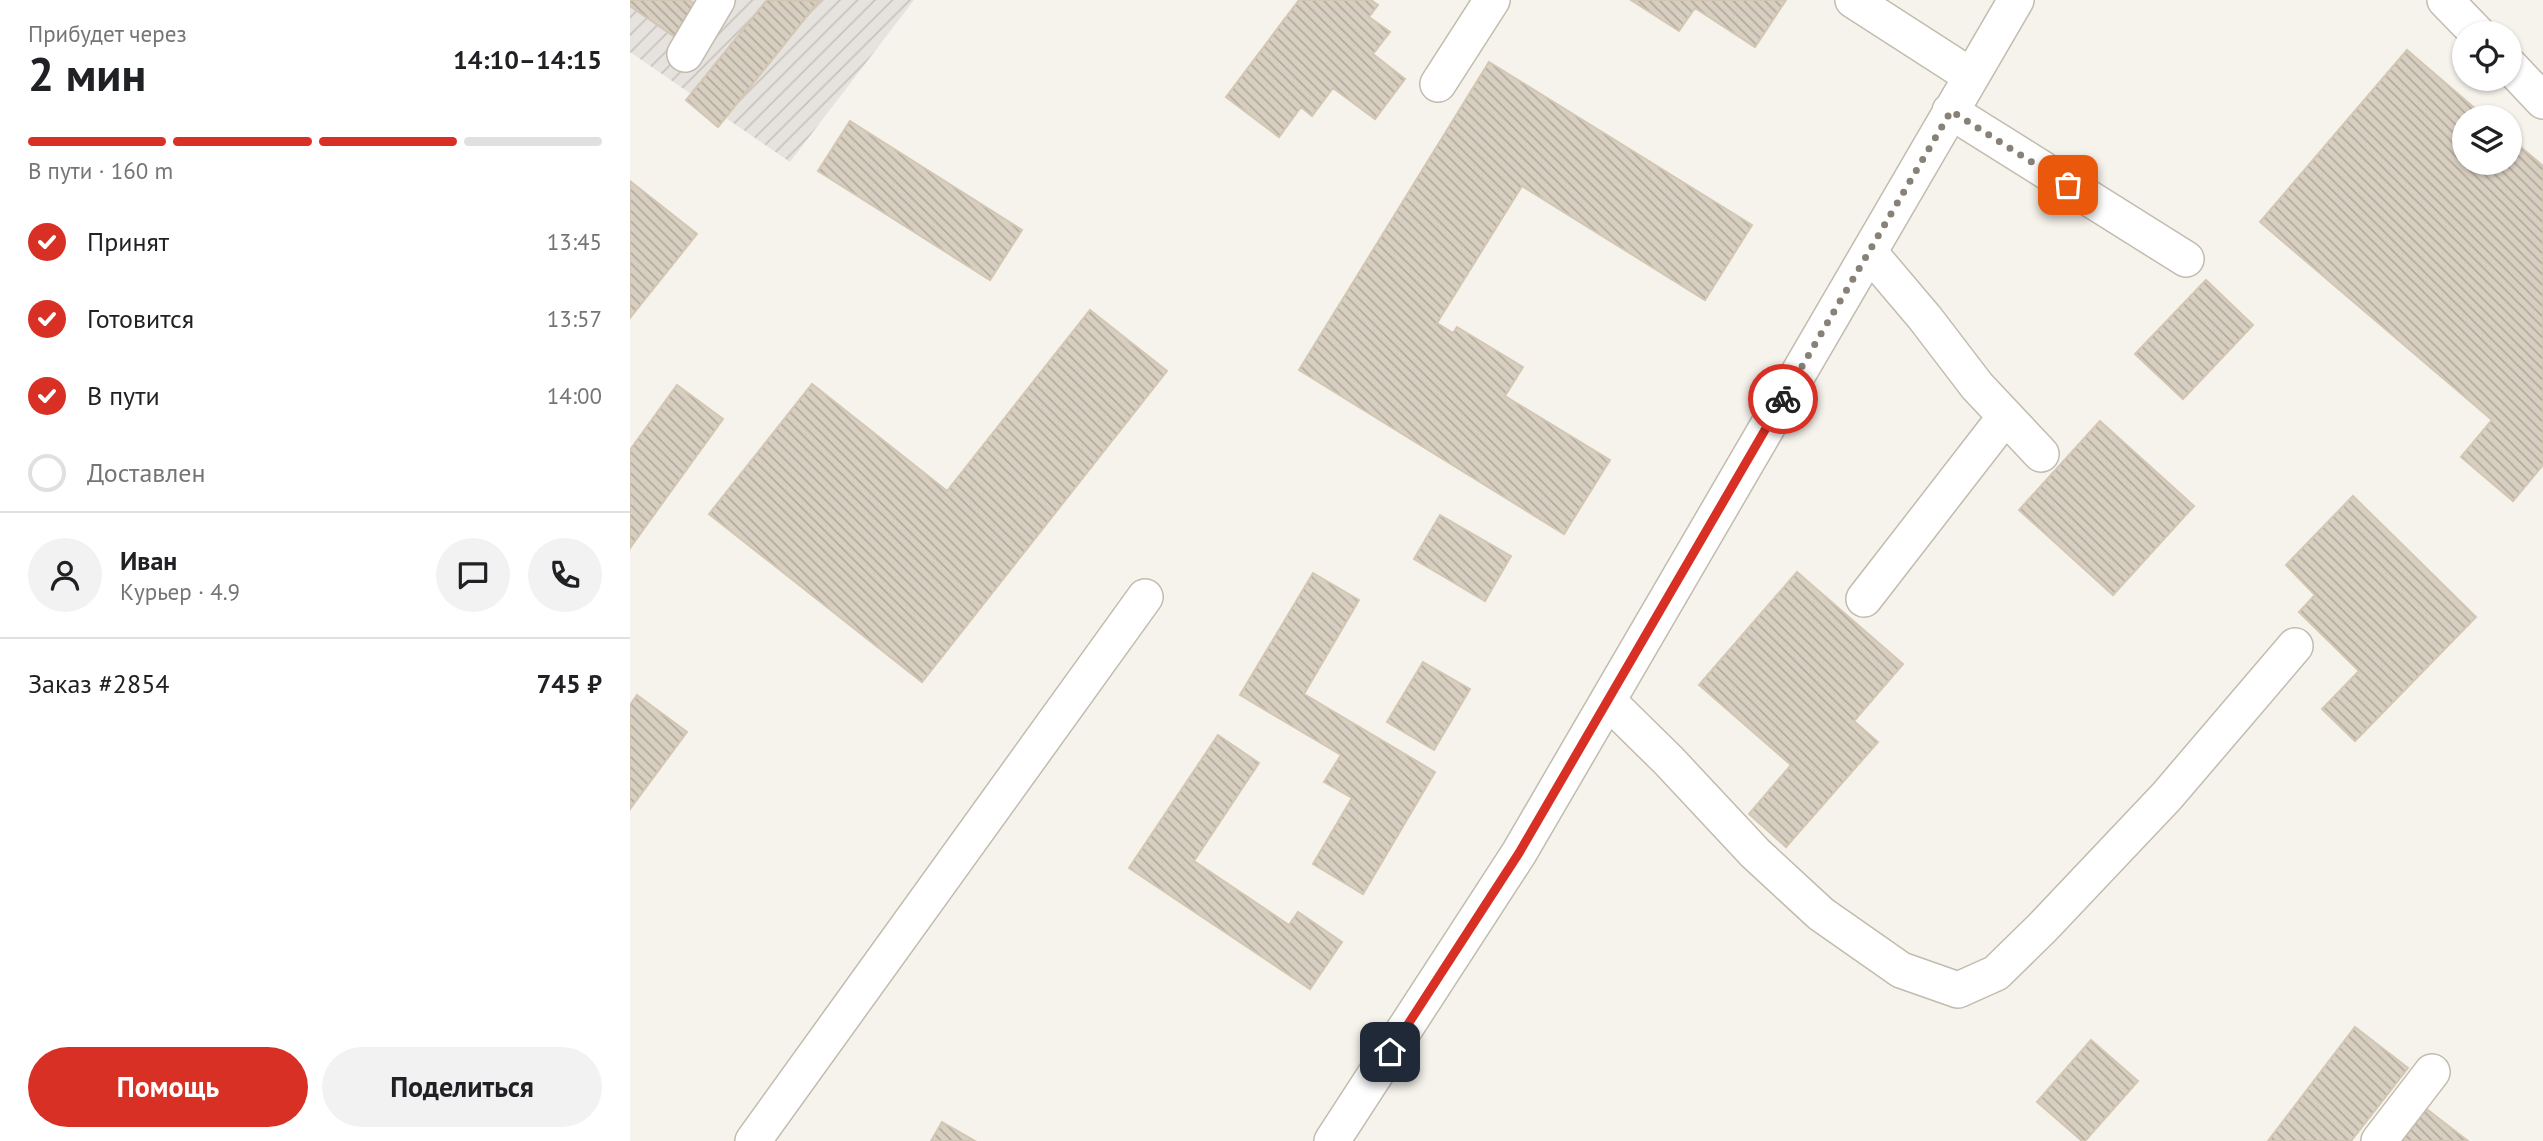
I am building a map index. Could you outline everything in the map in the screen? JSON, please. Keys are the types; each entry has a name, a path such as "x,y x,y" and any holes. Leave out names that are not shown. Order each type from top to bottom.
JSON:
{"street":[{"path":"685,54 717,0"},
{"path":"1438,83 1492,0"},
{"path":"1853,0 1970,76"},
{"path":"1332,1141 1519,853 2016,0"},
{"path":"2445,0 2465,21"},
{"path":"2522,79 2543,101"},
{"path":"1951,111 2186,259"},
{"path":"1869,252 1925,318 1977,386 2041,454"},
{"path":"1864,599 2005,417"},
{"path":"753,1141 1146,597"},
{"path":"1608,701 1669,761 1755,853 1821,914 1901,970 1958,990 1996,973 2043,928 2167,796 2295,646"},
{"path":"2379,1141 2432,1072"}],"shaded area":[{"path":"630,0 914,0 790,162 630,52"}],"building":[{"path":"630,0 689,0 697,6 675,37 630,6"},
{"path":"767,0 819,1 718,127 686,100"},
{"path":"1299,0 1371,0 1378,5 1369,17 1390,32 1373,54 1405,79 1375,119 1333,88 1312,116 1301,107 1279,137 1226,97"},
{"path":"1631,0 1786,0 1755,47 1695,8 1679,31"},
{"path":"2407,50 2471,105 2452,105 2452,175 2522,175 2522,148 2543,166 2543,465 2513,501 2461,457 2492,420 2260,222"},
{"path":"1489,62 1752,225 1705,300 1522,186 1437,323 1453,333 1457,327 1523,367 1505,396 1610,460 1564,534 1299,370"},
{"path":"850,121 1022,230 990,280 818,171"},
{"path":"630,181 697,234 630,318"},
{"path":"2206,280 2253,325 2183,399 2135,354"},
{"path":"1090,310 1167,371 922,682 709,514 812,384 947,491"},
{"path":"677,385 723,419 630,548 630,450"},
{"path":"2100,421 2194,506 2113,595 2019,510"},
{"path":"2353,496 2476,617 2355,741 2322,709 2359,671 2299,612 2315,595 2286,565"},
{"path":"1440,515 1511,556 1485,601 1414,559"},
{"path":"1797,572 1903,664 1854,721 1878,742 1786,847 1749,814 1791,765 1699,685"},
{"path":"1313,573 1359,600 1304,694 1435,772 1363,894 1313,864 1352,798 1324,782 1341,755 1240,695"},
{"path":"1423,662 1470,689 1434,750 1387,722"},
{"path":"637,695 687,732 630,809 630,705"},
{"path":"1218,735 1259,763 1194,861 1289,925 1298,912 1342,942 1310,989 1129,868"},
{"path":"2355,1027 2408,1068 2351,1141 2268,1141"},
{"path":"2091,1040 2138,1081 2085,1141 2082,1141 2037,1102"},
{"path":"2424,1107 2468,1141 2397,1141"},
{"path":"942,1122 975,1141 931,1141"}],"way so far":[{"path":"1783,399 1951,111 2068,185"}],"route":[{"path":"1390,1052 1519,853 1783,399"}]}
